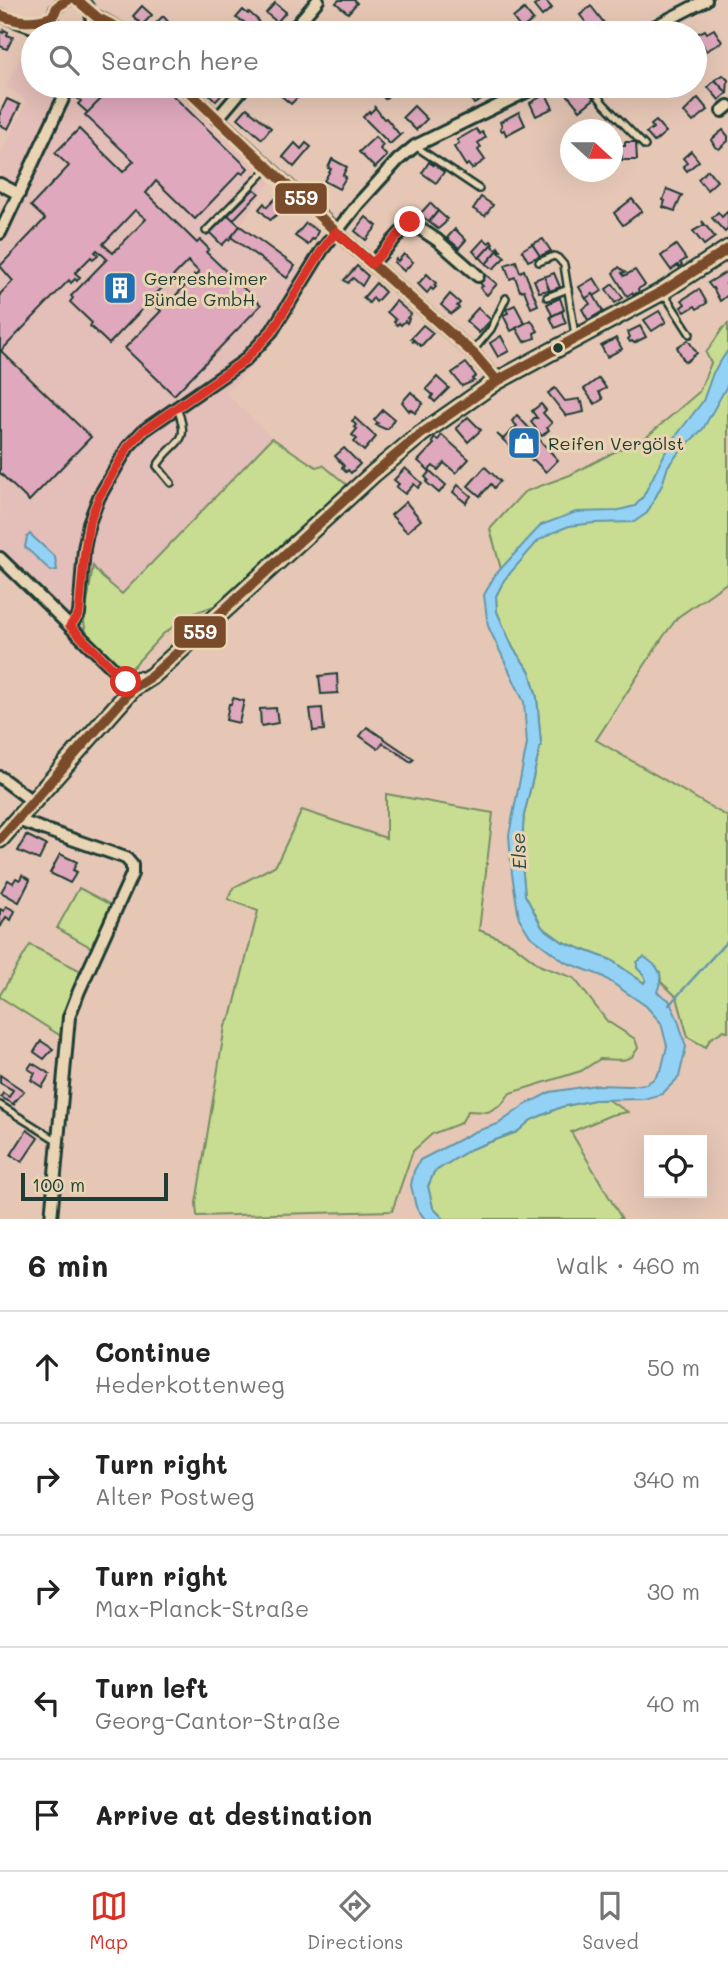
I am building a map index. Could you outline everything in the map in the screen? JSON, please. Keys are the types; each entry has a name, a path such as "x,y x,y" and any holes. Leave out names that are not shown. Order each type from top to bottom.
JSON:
{"main road":[{"path":"0,839 133,688 152,676 373,474 421,434 497,381 663,291 728,249"}],"street":[{"path":"56,21 58,6 68,0"},
{"path":"300,21 318,0"},
{"path":"665,21 706,0"},
{"path":"86,4 108,21"},
{"path":"86,4 91,21"},
{"path":"0,15 21,23"},
{"path":"0,233 63,98"},
{"path":"195,98 336,232 472,352 497,381"},
{"path":"217,119 235,98"},
{"path":"70,626 79,614 89,523 99,497 129,446 143,431 244,361 272,331 322,250 358,204 398,160 415,146 513,98"},
{"path":"0,184 19,194"},
{"path":"372,264 410,222 437,240 478,276"},
{"path":"0,558 133,688"},
{"path":"0,777 32,801"},
{"path":"18,818 126,858 132,865 132,874 69,1017 51,1219"}],"lane":[{"path":"599,98 645,146"},
{"path":"415,146 479,188"},
{"path":"206,231 268,168"},
{"path":"539,262 550,257 558,258 564,265 576,339"},
{"path":"547,297 568,289"},
{"path":"663,291 690,334"},
{"path":"472,352 491,329 506,298"},
{"path":"172,483 157,466 184,432 177,408"},
{"path":"0,1105 57,1139"}],"shaded area":[{"path":"21,56 21,97 6,87"},
{"path":"22,98 184,98 271,181 241,224 313,279 278,335 226,393 272,438 121,594 93,567 84,622 71,638 0,570 0,225 12,200 9,194 0,189 0,156 27,101"}],"green space":[{"path":"728,324 728,582 678,617 596,740 728,817 728,1032 724,1030 710,1039 706,1047 688,1037 677,997 661,982 660,972 638,968 646,980 644,983 611,960 563,942 542,927 525,895 521,854 524,815 541,744 537,698 530,672 513,648 497,612 496,596 504,580 490,529 524,492 570,475 643,440 699,392 711,363 706,353"},
{"path":"272,438 316,467 323,465 347,485 214,606 192,614 163,634 130,670 117,665 86,633 84,622 93,566 122,594"},
{"path":"386,794 493,813 479,930 511,943 541,966 574,978 607,1021 635,1039 638,1048 632,1057 623,1060 600,1059 581,1071 510,1093 502,1104 488,1112 468,1111 461,1123 432,1134 413,1151 392,1211 197,1216 196,1203 225,1026 232,1014 258,911 228,899 233,888 276,865 302,810 386,838"},
{"path":"79,888 113,906 94,949 57,928"},
{"path":"30,945 83,972 64,1038 0,997"},
{"path":"608,1100 628,1112 611,1115 571,1132 622,1219 444,1219 433,1208 428,1187 434,1172 471,1149 517,1132 531,1120 561,1107"}],"water":[{"name":"Else","path":"728,350 728,384 703,429 668,466 662,485 647,513 634,522 569,526 552,533 538,541 504,580 496,596 497,612 513,648 530,672 537,698 541,744 524,815 521,854 525,895 542,927 563,942 611,960 644,983 646,980 637,968 637,962 644,957 654,964 660,976 657,992 669,1000 686,1047 679,1077 662,1094 644,1099 594,1100 561,1107 531,1120 517,1132 471,1149 434,1172 428,1186 433,1208 444,1219 425,1219 416,1207 411,1185 420,1160 474,1132 498,1124 550,1092 596,1085 646,1084 655,1078 662,1067 667,1046 661,1023 646,1006 602,976 565,962 530,936 519,918 509,835 527,744 524,702 488,626 484,595 495,575 541,525 576,512 615,511 635,506 643,497 669,445 703,401 713,373"},
{"path":"30,534 55,557 57,570 51,571 25,547"}],"building":[{"path":"339,0 354,0 357,3 348,13 336,3"},
{"path":"542,0 552,8 542,16 534,6"},
{"path":"275,3 286,12 278,21 266,13"},
{"path":"142,6 152,15 146,21 138,21 133,16"},
{"path":"591,6 603,21 585,21 580,15"},
{"path":"524,9 533,20 515,21 513,18"},
{"path":"243,10 258,21 242,21 236,18"},
{"path":"714,29 722,42 707,50 707,33"},
{"path":"4,30 8,32 7,35 13,37 7,49 0,46 0,31 3,33"},
{"path":"723,75 728,80 727,93 715,80"},
{"path":"715,80 727,93 719,100 708,87"},
{"path":"77,98 102,98 88,113 78,104 81,101"},
{"name":"Gerresheimer Bünde GmbH","path":"102,98 175,98 248,168 243,174 240,172 195,219 156,181 146,193 197,243 200,240 209,249 206,252 261,305 174,395 125,348 161,311 150,301 109,344 70,302 73,298 71,296 107,259 97,250 95,252 98,255 93,259 91,257 75,273 80,277 77,281 75,279 71,283 69,280 1,351 91,437 29,501 0,473 0,294 13,281 0,266 45,219 31,206 69,166 55,153 79,129 123,172 134,161 85,115","holes":["135,210 146,219 113,253 103,244","188,261 199,272 166,305 156,294"]},
{"path":"284,98 297,98 291,104"},
{"path":"470,98 485,98 474,104"},
{"path":"539,98 548,98 553,108 536,116 530,103"},
{"path":"570,98 593,98 594,99 580,110"},
{"path":"698,98 708,110 693,122 684,112"},
{"path":"7,99 20,105 8,129 0,125 0,113"},
{"path":"374,106 401,134 390,144 363,117 375,108"},
{"path":"414,106 427,119 416,130 403,117"},
{"path":"247,108 271,128 262,139 238,118"},
{"path":"519,112 525,125 506,135 500,128 500,122"},
{"path":"656,121 666,132 654,142 646,133 653,128 651,125"},
{"path":"476,129 486,137 478,143 481,147 478,150 485,160 472,169 468,164 466,166 454,147 459,143 457,140"},
{"path":"723,130 728,141 719,149 711,140"},
{"path":"375,137 383,145 380,149 387,156 375,168 359,152"},
{"path":"625,142 636,142 637,160 623,160"},
{"path":"295,143 301,149 306,143 311,147 294,167 283,157"},
{"path":"691,151 699,161 687,171 683,166 687,163 683,158"},
{"path":"332,159 347,167 343,175 346,177 339,189 324,181 331,169 328,168"},
{"path":"432,161 444,172 436,183 422,173 429,162 433,165"},
{"path":"708,170 717,181 707,190 698,179"},
{"path":"254,189 259,193 233,220 228,215"},
{"path":"667,189 682,195 675,211 663,207"},
{"path":"277,197 286,205 280,215 279,213 270,220 259,209 264,203 267,207"},
{"path":"481,197 493,205 485,216 473,209"},
{"path":"632,199 642,211 623,225 614,213"},
{"path":"430,203 438,211 429,222 420,214"},
{"path":"438,211 447,219 438,229 429,222"},
{"path":"728,211 728,229 725,232 712,218 718,212 722,217"},
{"path":"228,215 240,226 222,245 210,233"},
{"path":"366,217 377,226 366,240 355,231"},
{"path":"702,221 715,237 704,245 693,231 704,225"},
{"path":"306,223 318,231 308,245 295,236"},
{"path":"240,226 295,266 287,278 231,237"},
{"path":"455,229 466,240 459,248 447,238"},
{"path":"484,239 493,243 479,258 473,251"},
{"path":"543,239 551,251 540,256 532,244"},
{"path":"532,244 540,256 528,261 522,250"},
{"path":"491,245 499,249 486,264 480,257"},
{"path":"676,245 686,259 680,263 682,265 671,270 661,256"},
{"path":"499,249 505,257 493,269 486,264"},
{"path":"404,254 413,262 404,271 394,262"},
{"path":"516,261 520,272 524,270 538,305 531,308 524,290 520,291 515,277 510,279 505,265"},
{"path":"357,266 368,276 362,286 353,278 348,283 344,280"},
{"path":"619,267 625,272 622,273 624,276 635,270 645,285 638,289 639,292 627,296 613,273"},
{"path":"726,272 728,295 720,301 708,283"},
{"path":"554,273 560,287 550,291 544,277"},
{"path":"427,274 436,283 436,287 427,293 418,284"},
{"path":"485,274 497,284 487,295 480,288 483,286 478,281"},
{"path":"544,276 549,290 539,292 534,280"},
{"path":"594,278 602,291 586,299 579,287"},
{"path":"376,283 385,292 376,302 373,298 369,303 363,298"},
{"path":"613,284 623,298 615,303 606,289"},
{"path":"699,289 707,303 685,312 681,307 685,304 682,300"},
{"path":"450,294 460,303 457,306 459,308 451,314 441,305"},
{"path":"593,294 603,311 588,320 582,309 590,304 586,298"},
{"path":"560,298 564,310 550,317 552,315 547,304"},
{"path":"396,301 411,314 407,323 405,321 397,325 394,322 396,320 387,312"},
{"path":"515,305 525,324 511,331 503,315 508,313 506,309"},
{"path":"478,308 491,320 479,333 466,321"},
{"path":"562,311 566,323 555,328 550,317"},
{"path":"659,311 666,322 652,331 644,320"},
{"path":"531,320 538,331 534,333 535,338 524,342 516,328"},
{"path":"423,325 433,333 421,346 415,341 412,342 414,340 411,338"},
{"path":"640,326 646,337 634,343 630,342 628,332"},
{"path":"501,336 509,351 498,357 490,343"},
{"path":"616,338 622,349 607,357 601,346"},
{"path":"688,340 697,353 686,362 677,347"},
{"path":"466,363 476,376 472,379 474,381 462,386 452,373"},
{"path":"437,377 449,388 435,402 431,398 433,395 426,389"},
{"path":"599,378 606,388 599,392 603,399 595,404 584,389"},
{"path":"555,388 565,401 579,399 584,412 566,416 548,393"},
{"path":"411,392 423,403 415,413 410,409 409,411 402,402"},
{"path":"541,404 546,410 543,413 552,423 542,436 531,422 537,418 532,411"},
{"path":"383,410 394,419 388,429 376,425 378,423 374,420"},
{"name":"Reifen Vergölst","path":"517,415 558,460 546,472 518,448 515,451 497,434 503,439 517,426 512,421"},
{"path":"468,417 481,430 468,442 456,428"},
{"path":"355,418 376,437 364,451 354,442 357,439 352,435 357,429 352,421"},
{"path":"442,435 469,459 456,473 444,463 438,470 433,466 429,470 433,474 418,461 434,444 432,442 435,438 438,440"},
{"path":"344,448 360,464 351,473 342,468 344,466 335,456"},
{"path":"485,467 500,481 494,488 491,484 480,496 468,486"},
{"path":"405,468 422,483 418,488 414,484 405,494 396,487 399,484 394,480"},
{"path":"430,471 446,485 439,493 426,482 428,480 425,477"},
{"path":"458,485 471,496 466,503 453,492"},
{"path":"406,502 421,520 407,532 391,515"},
{"path":"337,674 338,693 321,694 319,676"},
{"path":"233,698 244,701 239,723 226,720"},
{"path":"276,708 278,723 261,726 260,709"},
{"path":"322,708 324,730 313,731 310,709"},
{"path":"367,727 414,759 411,762 383,743 378,749 360,736"},
{"path":"26,835 46,845 39,860 18,851"},
{"path":"60,854 77,862 73,870 77,872 70,883 50,873"},
{"path":"22,875 30,880 19,902 1,892 8,880 13,883 16,878 20,880"},
{"path":"6,906 15,911 11,920 6,917 1,926 0,909 4,911"},
{"path":"41,1041 53,1049 44,1059 34,1052"},
{"path":"32,1063 50,1074 42,1087 31,1080 35,1073 28,1069"},
{"path":"0,1075 24,1091 13,1104 1,1097 3,1093 9,1097 13,1090 0,1083"},
{"path":"27,1130 38,1138 22,1162 11,1155"}],"waterway":[{"path":"669,1005 728,940"}],"transit line":[{"name":"559","path":"0,15 38,21 52,17 58,6 68,0"},
{"name":"559","path":"77,0 104,21"},
{"name":"559","path":"196,98 336,232 475,355 497,381"},
{"name":"559","path":"0,839 133,688 152,676 373,474 421,434 497,381 663,291 728,249"}],"place":[{"name":"Gerresheimer Bünde GmbH","path":"120,288"},
{"name":"Reifen Vergölst","path":"524,443"}],"route":[{"path":"126,682 70,626 79,614 89,523 110,476 128,447 143,431 244,361 272,331 336,232 372,264 410,222"}]}
